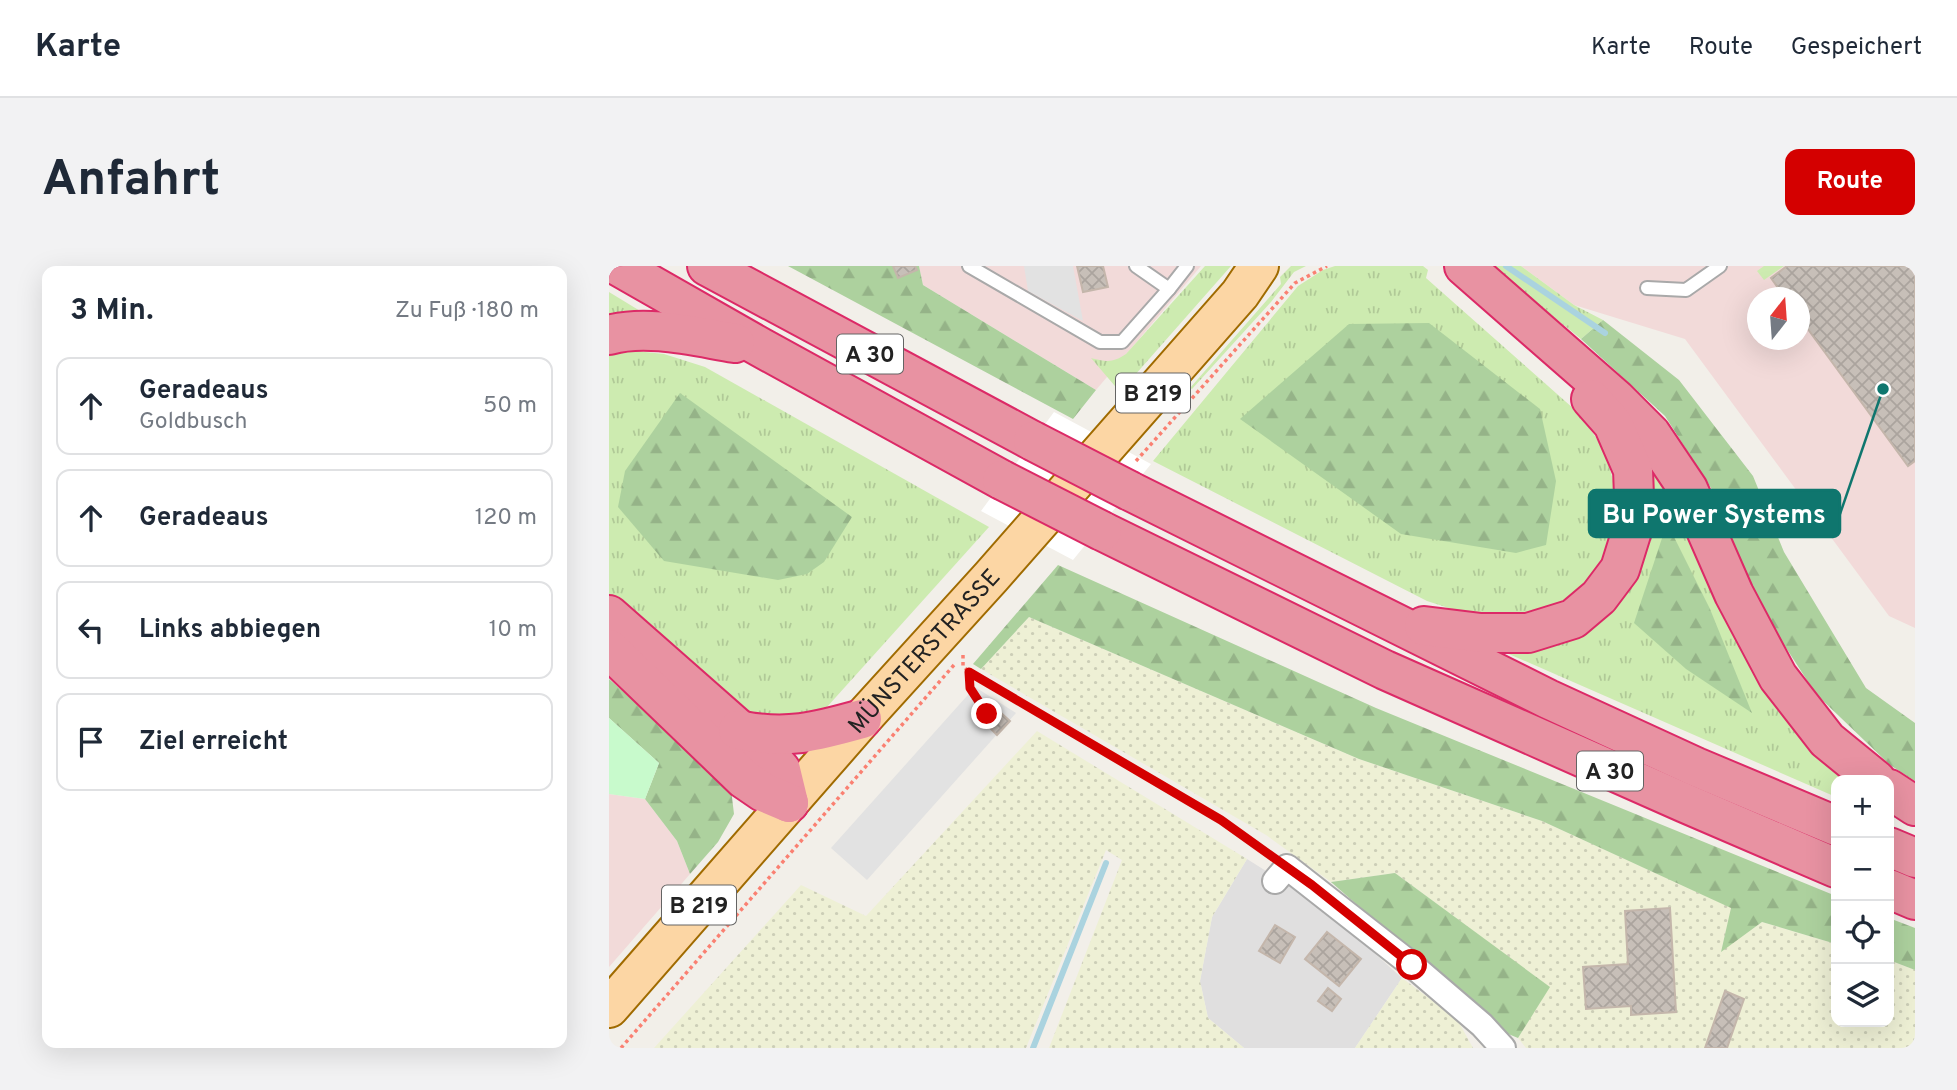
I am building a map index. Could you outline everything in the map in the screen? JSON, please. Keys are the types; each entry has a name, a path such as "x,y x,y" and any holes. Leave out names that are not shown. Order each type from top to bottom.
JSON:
{"highway":[{"name":"A 30","path":"618,266 759,347 1002,480 1102,531 1385,670 1831,866"},
{"name":"A 30","path":"707,266 1033,441 1129,480 1395,622 1548,699 1696,767 1831,824"},
{"path":"1395,622 1481,633 1528,633 1573,619 1599,597 1621,569 1635,521 1633,470 1613,424 1580,386 1436,266"},
{"path":"1464,266 1616,399 1651,434 1688,489 1734,594 1778,677 1827,740 1870,775"},
{"path":"609,335 621,332 667,332 759,347"},
{"path":"609,615 768,755 781,770 789,803"},
{"path":"609,649 744,779 763,792 789,803"},
{"path":"738,730 762,735 801,734 862,719"},
{"path":"1894,792 1915,806"},
{"path":"1894,849 1915,858"},
{"path":"1894,891 1915,900"}],"main road":[{"name":"MÜNSTERSTRASSE","path":"609,1008 1250,280 1277,266"}],"street":[{"path":"1281,874 1412,965 1482,1025 1503,1048"}],"lane":[{"path":"969,266 988,271 1100,342 1122,342 1187,266"},
{"path":"1136,266 1169,289"},
{"path":"1647,288 1686,290 1720,266"}],"path":[{"path":"1129,480 1295,282 1327,266"},
{"path":"621,1048 963,655 963,666 969,672 1221,820 1281,874"},
{"path":"969,672 970,688 987,714"}],"shaded area":[{"path":"919,266 1201,266 1096,390 923,285"},
{"path":"1024,266 1073,266 1083,321 1028,291"},
{"path":"1521,266 1915,266 1915,628 1889,616 1685,339 1574,305"},
{"path":"975,687 1016,713 867,880 831,848"},
{"path":"609,794 645,799 677,841 690,874 609,967"},
{"path":"1247,859 1322,906 1402,978 1355,1048 1244,1048 1208,1018 1200,981 1212,917"}],"green space":[{"path":"788,266 919,266 923,285 1096,390 1073,419"},
{"path":"1205,266 1231,266 1120,392 1091,358 1110,361 1126,354"},
{"path":"1291,266 1306,266 1294,272 1271,302 1192,389 1190,388 1281,284 1280,277"},
{"path":"1335,266 1423,266 1428,270 1426,278 1574,409 1595,436 1610,470 1616,506 1615,524 1611,541 1595,572 1559,605 1540,615 1496,616 1462,612 1427,601 1153,461 1298,286 1323,270"},
{"path":"1491,266 1521,266 1574,305 1603,320 1581,339"},
{"path":"1764,266 1784,266 1764,280 1757,271"},
{"path":"609,292 655,320 609,320"},
{"path":"1603,320 1679,380 1753,476 1784,552 1866,688 1915,723 1915,781 1890,765 1816,694 1755,600 1711,488 1665,416 1581,339"},
{"path":"1429,323 1540,409 1556,481 1546,545 1516,553 1401,534 1240,419 1349,324"},
{"path":"636,351 664,354 705,367 989,527 827,707 809,719 756,721 609,598 609,353"},
{"path":"680,393 852,517 824,562 807,574 778,580 664,561 618,507 625,471"},
{"path":"1622,419 1847,775 1831,775 1831,795 1502,651 1618,594"},
{"path":"1667,523 1710,609 1752,713 1686,669 1634,623"},
{"path":"1058,565 1376,708 1831,894 1831,943 1762,922 1721,952 1731,908 1542,821 1359,759 1029,617 981,669 973,664"},
{"path":"1029,617 1359,759 1542,821 1732,908 1721,951 1762,922 1831,943 1831,1027 1894,1027 1894,962 1915,970 1915,1048 1526,1048 1518,1038 1549,987 1395,873 1331,882 1266,835 981,669"},
{"path":"609,679 731,789 734,814 718,842 690,874 677,841 645,799 659,763 609,718"},
{"path":"609,718 659,763 645,799 609,794"},
{"path":"1037,731 1247,859 1212,917 1200,981 1208,1018 1244,1048 1049,1048 1122,860 1106,850 1026,1048 654,1048 801,885 866,916"},
{"path":"1395,873 1550,987 1518,1038 1501,1031 1331,882"},
{"path":"1894,920 1915,928 1915,970 1894,962"},
{"path":"1402,978 1457,1019 1473,1048 1355,1048"}],"pier":[{"path":"1054,412 1151,464 1073,560 981,511"}],"building":[{"path":"893,266 915,266 917,270 898,278"},
{"path":"1077,266 1103,266 1108,287 1083,292"},
{"path":"1787,266 1915,266 1915,461 1908,466 1810,332 1810,287 1777,287 1771,278"},
{"path":"1000,712 1010,721 997,735 988,726"},
{"path":"1670,908 1676,1012 1631,1015 1631,1006 1586,1009 1583,967 1628,964 1625,911"},
{"path":"1275,925 1295,937 1280,963 1259,951"},
{"path":"1327,932 1361,959 1339,986 1305,959"},
{"path":"1328,988 1341,999 1332,1011 1318,1001"},
{"path":"1725,991 1744,999 1727,1048 1705,1048"}],"waterway":[{"path":"1506,266 1605,333"},
{"path":"1033,1048 1106,863"}],"place":[{"name":"Bu Power Systems","path":"1883,389"}],"route":[{"path":"987,714 970,688 969,672 1221,820 1312,885 1412,965"}]}
